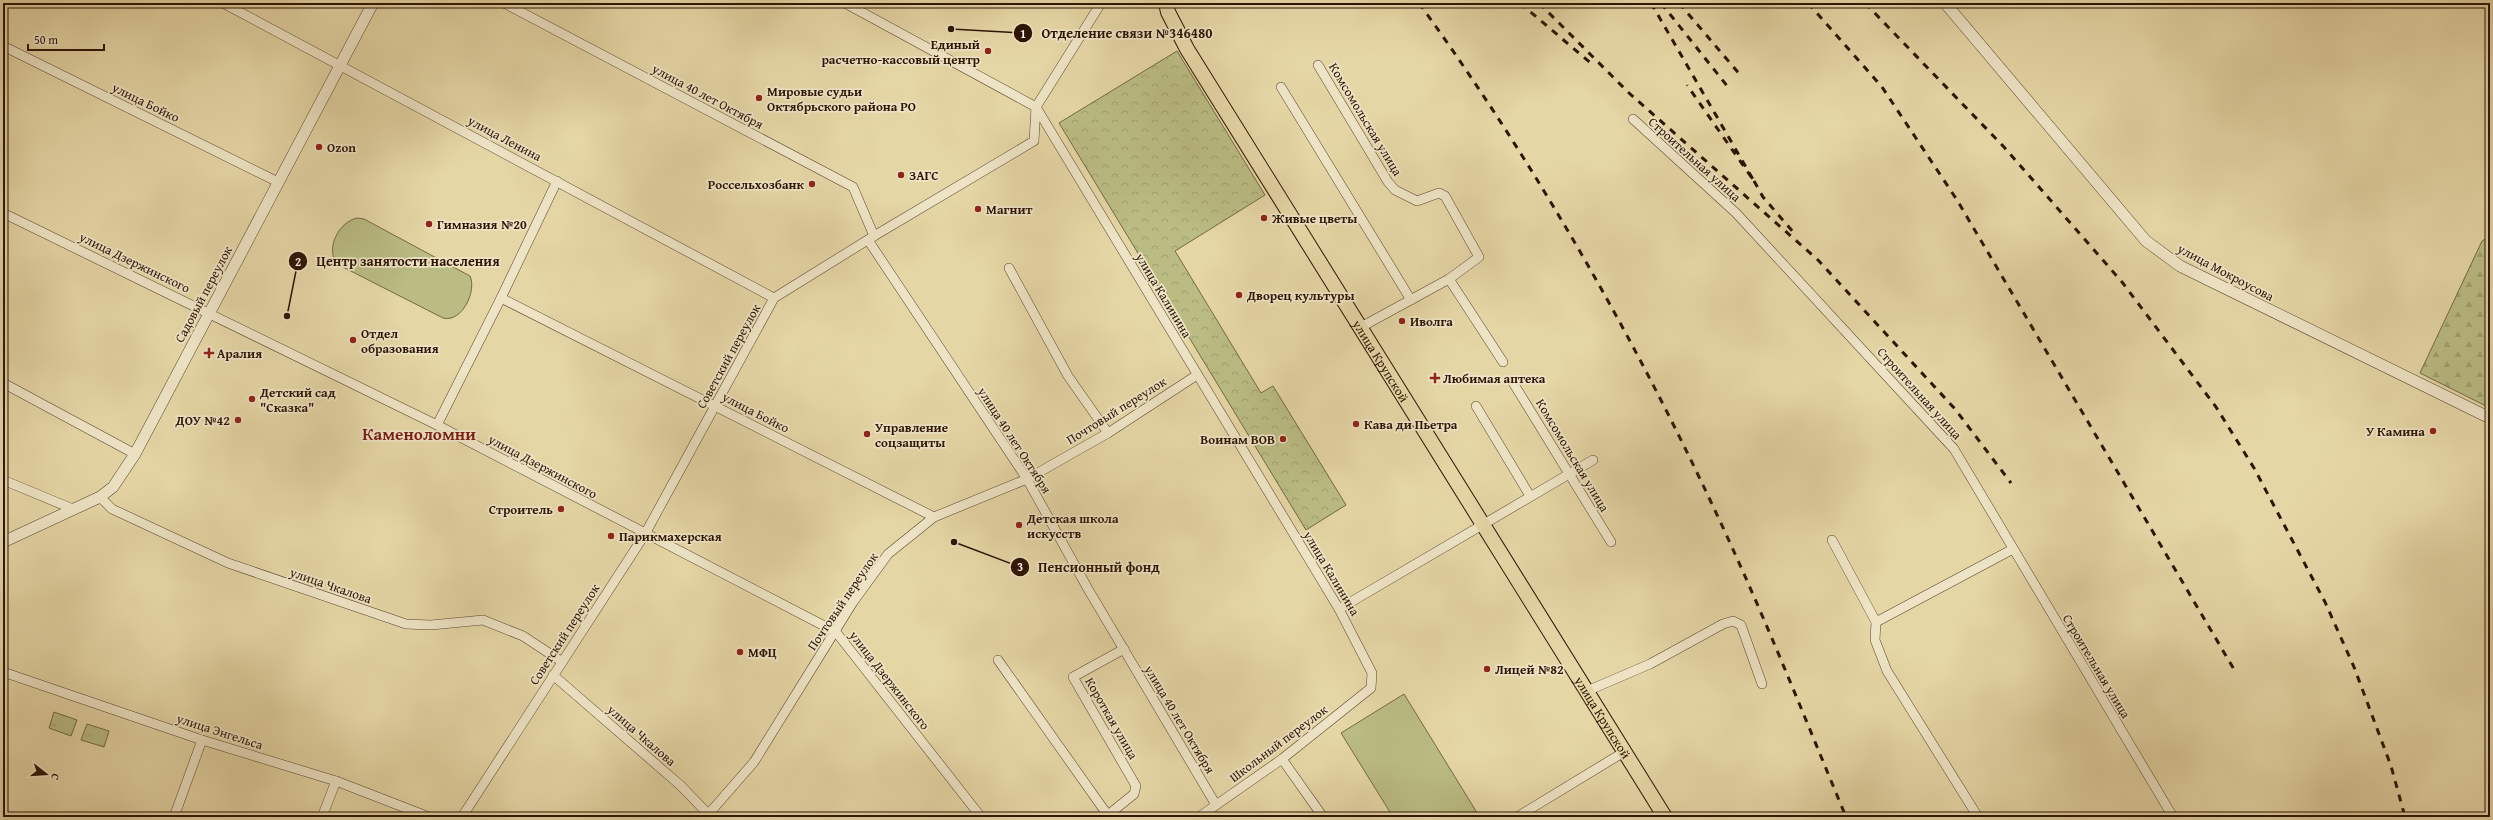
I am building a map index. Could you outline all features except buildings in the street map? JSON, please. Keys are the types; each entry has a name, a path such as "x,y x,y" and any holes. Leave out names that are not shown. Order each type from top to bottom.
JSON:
{"main road":[{"name":"улица Крупской","path":"1165,6 1187,49 1483,522 1665,817"}],"street":[{"name":"улица Ленина","path":"223,3 340,64 774,298"},
{"name":"Садовый переулок","path":"3,542 100,497 113,487 134,454 210,313 373,3"},
{"name":"улица 40 лет Октября","path":"504,3 853,187 871,238 1027,479 1124,649 1216,805"},
{"path":"845,3 1036,107"},
{"name":"Советский переулок","path":"462,817 561,661 645,534 774,298 871,238 1034,141 1036,107 1101,3"},
{"name":"улица Мокроусова","path":"1945,3 2146,241 2180,266 2490,418"},
{"name":"улица Бойко","path":"3,46 278,182"},
{"name":"Комсомольская улица","path":"1318,65 1395,190 1417,201 1439,193 1445,196 1478,257 1450,279"},
{"path":"1281,87 1411,300"},
{"name":"улица Калинина","path":"1036,107 1339,609 1372,673 1371,688"},
{"name":"Строительная улица","path":"1633,119 1736,213 1935,426 1954,449 2173,817"},
{"path":"437,425 502,298 557,181"},
{"name":"улица Дзержинского","path":"3,213 437,425 836,632 981,817"},
{"path":"1009,268 1068,376 1108,433"},
{"path":"1361,327 1450,279 1503,362"},
{"name":"улица Бойко","path":"502,298 934,517"},
{"name":"Почтовый переулок","path":"709,816 754,762 836,632 853,602 888,554 934,517 1027,479 1108,433 1197,375"},
{"name":"Комсомольская улица","path":"1512,381 1611,542"},
{"path":"3,383 134,454"},
{"path":"1476,406 1530,496"},
{"path":"1339,609 1483,522 1593,460"},
{"path":"3,480 73,509"},
{"name":"улица Чкалова","path":"100,497 112,508 228,562 406,624 431,626 483,620 523,636 561,661"},
{"path":"1832,540 1876,622 1874,640 1886,671 1978,817"},
{"path":"1876,622 2013,549"},
{"path":"1587,691 1650,664 1723,624 1733,621 1742,625 1762,684"},
{"name":"Короткая улица","path":"998,660 1109,816 1134,794 1136,786 1073,677 1124,649"},
{"name":"улица Энгельса","path":"3,672 202,740 336,781 429,817"},
{"name":"улица Чкалова","path":"553,675 680,785 709,816"},
{"name":"Школьный переулок","path":"1199,817 1282,759 1371,688"},
{"path":"174,817 202,740"},
{"path":"1517,817 1624,752"},
{"path":"1282,759 1323,817"},
{"path":"322,817 336,781"}],"green space":[{"path":"1177,51 1265,195 1175,251 1261,393 1273,386 1346,505 1306,530 1059,123"},
{"path":"357,218 364,219 470,276 472,282 470,297 462,311 456,316 443,318 337,264 333,251 333,243 336,236 350,220"},
{"path":"2490,236 2490,408 2420,373 2482,241"},
{"path":"1404,694 1479,816 1478,817 1393,817 1341,733"},
{"path":"54,712 77,720 71,736 49,728"},
{"path":"87,724 109,731 104,747 81,740"}],"railway":[{"path":"1419,3 1501,122 1577,246 1647,373 1680,437 1747,580 1846,817"},
{"path":"1520,3 1593,65"},
{"path":"1539,3 1629,93 1818,260 1955,409 2011,483"},
{"path":"1651,3 1754,181 1687,85"},
{"path":"1661,3 1728,87"},
{"path":"1679,3 1742,77"},
{"path":"1808,3 1882,87 1957,200 2235,671"},
{"path":"1865,3 2004,147 2122,282 2216,407 2254,468 2325,602 2354,667 2391,766 2405,817"},
{"path":"1754,181 1763,197 1794,233"}],"place":[{"name":"Отделение связи №346480","path":"951,29"},
{"name":"Единый расчетно-кассовый центр","path":"988,51"},
{"name":"Мировые судьи Октябрьского района РО","path":"759,98"},
{"name":"Ozon","path":"319,147"},
{"name":"ЗАГС","path":"901,175"},
{"name":"Россельхозбанк","path":"812,184"},
{"name":"Магнит","path":"978,209"},
{"name":"Живые цветы","path":"1264,218"},
{"name":"Гимназия №20","path":"429,224"},
{"name":"Дворец культуры","path":"1239,295"},
{"name":"Центр занятости населения","path":"287,316"},
{"name":"Иволга","path":"1402,321"},
{"name":"Отдел образования","path":"353,340"},
{"name":"Аралия","path":"209,353"},
{"name":"Любимая аптека","path":"1435,378"},
{"name":"Детский сад \"Сказка\"","path":"252,399"},
{"name":"ДОУ №42","path":"238,420"},
{"name":"Кава ди Пьетра","path":"1356,424"},
{"name":"У Камина","path":"2433,431"},
{"name":"Управление соцзащиты","path":"867,434"},
{"name":"Воинам ВОВ","path":"1283,439"},
{"name":"Строитель","path":"561,509"},
{"name":"Детская школа искусств","path":"1019,525"},
{"name":"Парикмахерская","path":"611,536"},
{"name":"Пенсионный фонд","path":"954,542"},
{"name":"МФЦ","path":"740,652"},
{"name":"Лицей №82","path":"1487,669"}],"district":[{"name":"Каменоломни","path":"419,434"}]}
